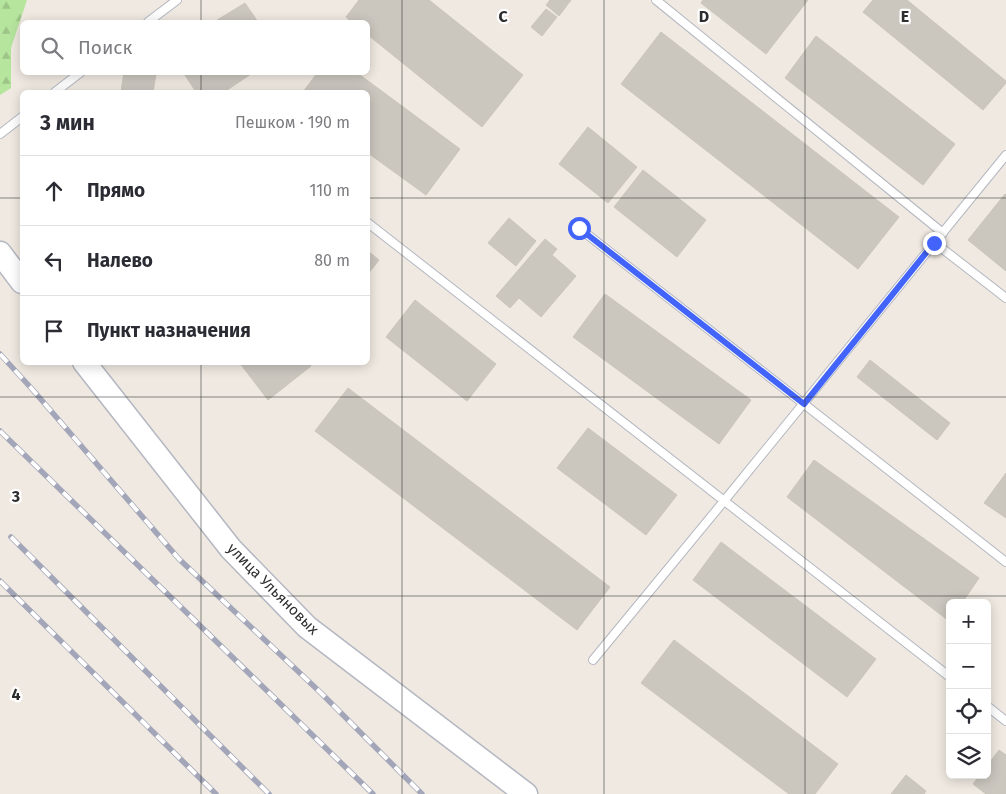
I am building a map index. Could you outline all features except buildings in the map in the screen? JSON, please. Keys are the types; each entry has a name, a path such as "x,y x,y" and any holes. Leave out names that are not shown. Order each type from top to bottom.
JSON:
{"street":[{"path":"0,253 20,279"},
{"name":"улица Ульяновых","path":"86,365 231,549 307,627 526,794"}],"lane":[{"path":"151,20 178,0"},
{"path":"656,0 943,233"},
{"path":"58,90 77,75"},
{"path":"0,134 20,119"},
{"path":"592,660 804,404 1006,155"},
{"path":"370,225 946,674"},
{"path":"579,228 1006,562"},
{"path":"934,243 1006,298"},
{"path":"991,709 1006,721"}],"green space":[{"path":"0,0 27,0 11,48 11,88 0,95"}],"railway":[{"path":"0,354 179,559 321,693 422,794"},
{"path":"0,431 373,794"},
{"path":"11,537 269,794"},
{"path":"0,581 216,794"}],"route":[{"path":"579,228 804,404 934,243"}]}
